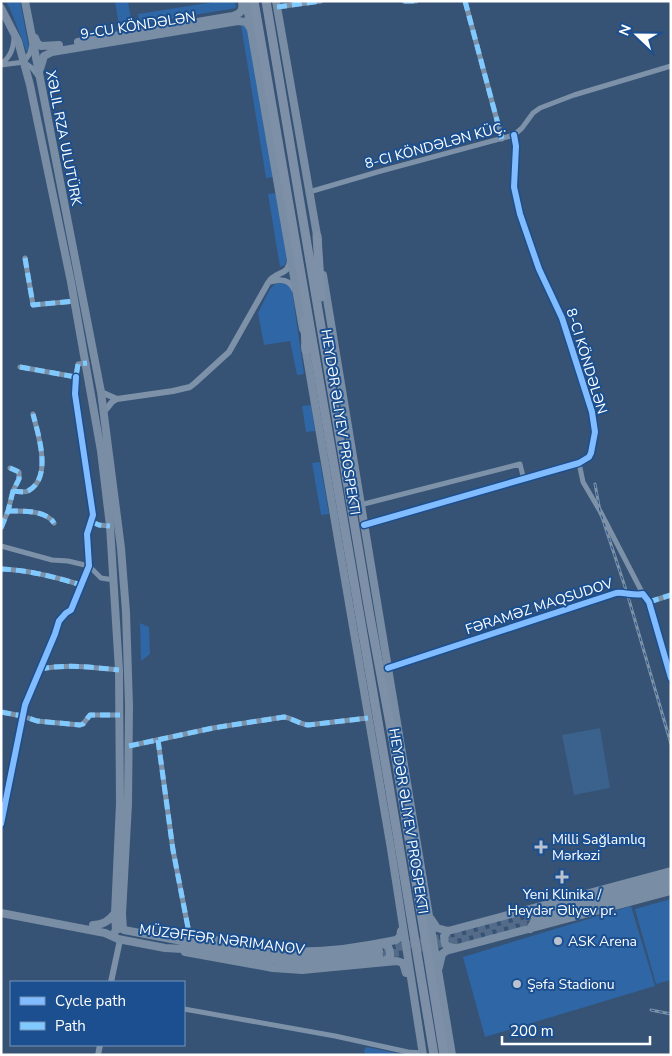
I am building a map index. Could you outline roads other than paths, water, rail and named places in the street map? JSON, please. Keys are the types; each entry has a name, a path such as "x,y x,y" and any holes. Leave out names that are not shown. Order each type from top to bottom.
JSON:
{"highway":[{"name":"HEYDƏR ƏLIYEV PROSPEKTI","path":"254,1 434,1055"},
{"name":"HEYDƏR ƏLIYEV PROSPEKTI","path":"266,1 444,1055"},
{"path":"317,236 324,342"},
{"path":"304,286 306,350"}],"main road":[{"name":"XƏLIL RZA ULUTÜRK","path":"25,1 75,281"},
{"name":"9-CU KÖNDƏLƏN","path":"31,30 39,45 50,47 234,16 240,13 243,7 242,1"},
{"path":"246,1 402,921 420,1041"},
{"path":"277,4 452,1055"},
{"path":"1,8 13,31 24,62"},
{"name":"9-CU KÖNDƏLƏN","path":"40,78 41,62 46,54 52,52 238,20 248,24 253,35"},
{"name":"XƏLIL RZA ULUTÜRK","path":"24,62 75,281"},
{"path":"75,281 75,301 105,450 121,548 126,612 129,746 115,913 119,934"},
{"path":"75,281 101,392 104,413 119,670 124,804 122,914 119,934"},
{"path":"429,914 437,928 448,930 671,871"},
{"path":"671,878 541,916 671,884"},
{"path":"438,977 442,954 454,948 671,891"},
{"path":"1,908 93,925 119,934"},
{"path":"527,910 533,913 535,920 530,929"},
{"path":"1,913 102,932 167,938 290,957 380,954 399,939 402,921"},
{"path":"93,925 107,922 115,913"},
{"path":"448,930 444,936 444,944 449,948 454,948"},
{"name":"MÜZƏFFƏR NƏRIMANOV","path":"119,934 165,948 201,950 288,962 323,962 380,954"},
{"path":"167,938 190,938 291,951 341,949 380,954 401,962 404,965 423,1054"}],"street":[{"path":"277,4 321,1"},
{"path":"404,1 416,1"},
{"path":"465,1 502,139"},
{"path":"1,65 24,62 31,50 31,30"},
{"path":"13,31 14,44 8,62 14,64"},
{"path":"1,65 9,57"},
{"path":"24,62 40,78"},
{"name":"8-CI KÖNDƏLƏN KÜÇ.","path":"309,192 514,135 533,113 540,108 574,95 671,66"},
{"name":"8-CI KÖNDƏLƏN","path":"514,135 516,146 514,187 520,214 540,269 562,318 592,412 595,432 591,453 589,457 579,463"},
{"path":"104,413 112,402 117,399 173,391 195,384 228,352 273,276 288,269 290,252"},
{"path":"25,258 34,305 75,301"},
{"path":"268,283 286,280 293,286 297,295"},
{"path":"1,824 22,716 59,621 71,610 89,566 88,534 94,515 75,394 78,364 86,363"},
{"path":"20,368 76,377"},
{"path":"101,392 117,399"},
{"path":"13,492 28,491 38,482 42,473 41,448 33,414"},
{"path":"364,525 579,463 584,482 642,594 649,602 671,678"},
{"path":"360,505 520,464 524,480"},
{"path":"1,528 20,475 19,472 10,468"},
{"path":"8,511 44,515 51,518 54,523"},
{"path":"92,522 110,526"},
{"path":"1,546 37,557 89,566 101,578 114,580"},
{"path":"1,569 13,569 81,585"},
{"name":"FƏRAMƏZ MAQSUDOV","path":"388,668 616,593 642,594"},
{"path":"649,602 671,595"},
{"path":"39,669 63,665 119,670"},
{"path":"1,712 37,721 80,725 90,715 120,715"},
{"path":"129,746 213,728 284,717 292,718 303,725 368,718"},
{"path":"158,740 173,850 190,938"},
{"path":"111,981 119,934"},
{"path":"185,1009 423,1054"}],"tunnel":[{"path":"384,950 465,933 538,914"},
{"path":"379,956 464,939 538,920"}],"railway":[{"path":"595,484 600,511 627,593 671,744"},
{"path":"651,1010 671,1014"}],"place":[{"name":"Milli Sağlamlıq Mərkəzi","path":"541,847"},
{"name":"Yeni Klinika / Heydər Əliyev pr.","path":"562,877"},
{"name":"ASK Arena","path":"558,941"},
{"name":"Şəfa Stadionu","path":"517,984"}]}
